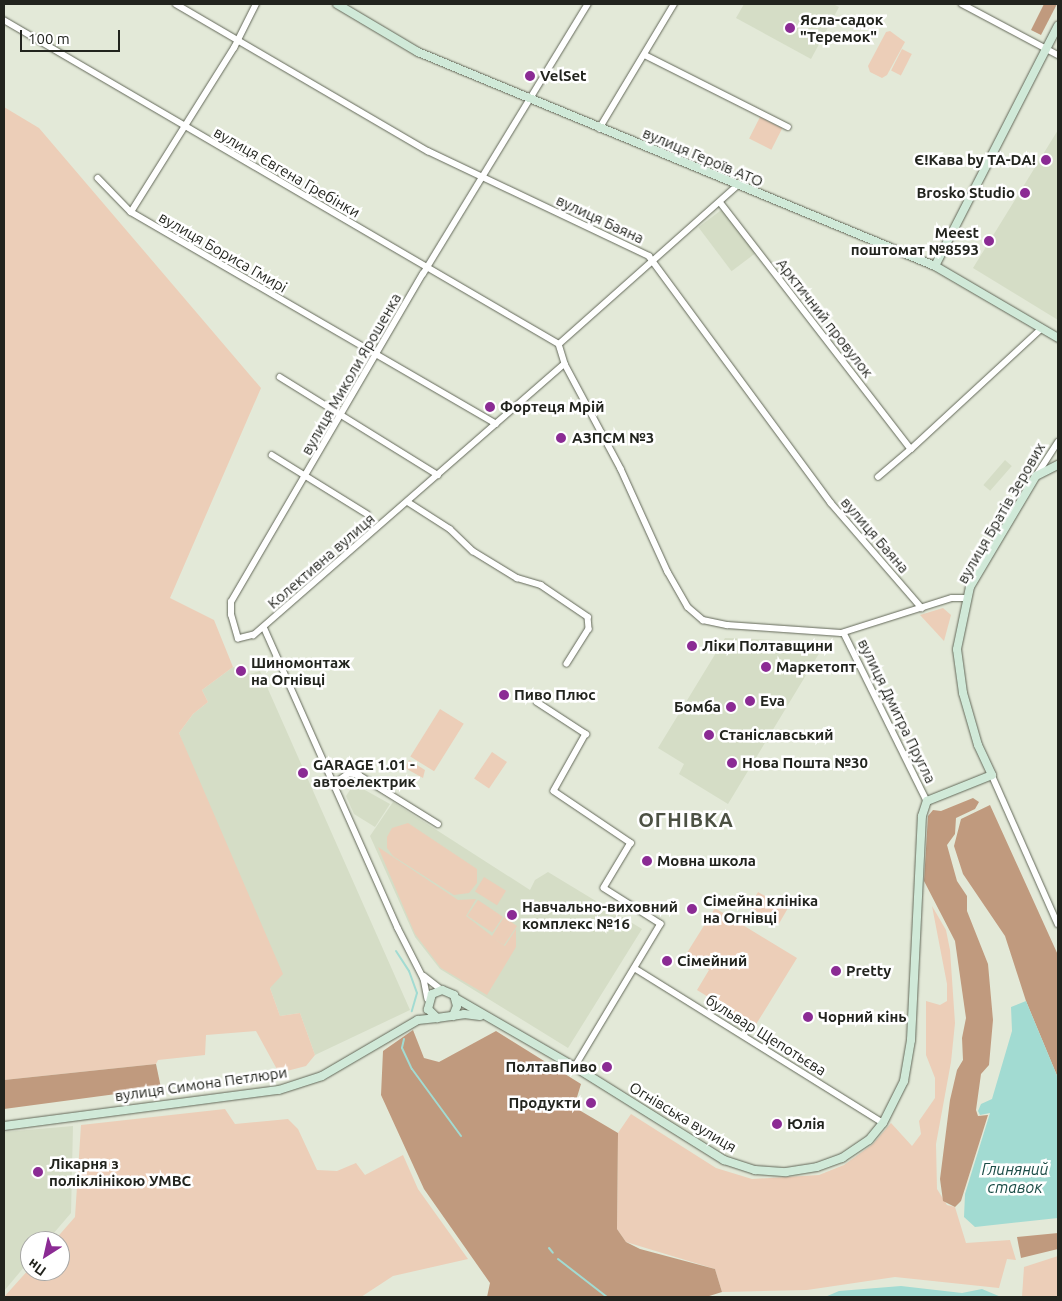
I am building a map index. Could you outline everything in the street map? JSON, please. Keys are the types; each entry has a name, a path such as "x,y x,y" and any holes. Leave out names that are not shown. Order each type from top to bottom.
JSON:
{"street":[{"name":"вулиця Баяна","path":"176,4 481,178 653,260 832,503 922,608"},
{"path":"131,212 237,40 256,4"},
{"name":"вулиця Героїв АТО","path":"337,4 418,52 599,129 935,266 1058,338"},
{"name":"вулиця Миколи Ярошенка","path":"264,626 254,635 238,639 231,616 231,602 342,416 426,269 528,99 588,4"},
{"path":"599,129 674,4"},
{"path":"962,4 1058,54"},
{"name":"вулиця Євгена Гребінки","path":"4,20 426,269 559,344"},
{"path":"935,266 1058,26"},
{"path":"645,55 788,127"},
{"name":"вулиця Бориса Гмирі","path":"98,178 131,212 303,314 496,424"},
{"path":"559,344 737,186"},
{"name":"Арктичний провулок","path":"720,202 910,449"},
{"path":"878,477 1042,328"},
{"name":"вулиця Дмитра Пругла","path":"559,344 565,364 621,469 668,572 695,615 713,624 844,633 952,598 968,598"},
{"name":"Колективна вулиця","path":"428,1002 420,971 264,626 565,364"},
{"path":"280,377 438,475"},
{"name":"вулиця Братів Зерових","path":"992,775 978,745 963,693 957,649 970,587 1058,442"},
{"path":"272,455 367,514"},
{"path":"1036,476 1058,465"},
{"path":"408,502 450,529 472,551 517,578 541,585 588,616 589,629 567,664"},
{"name":"вулиця Дмитра Пругла","path":"844,633 927,801"},
{"path":"537,702 586,734 554,791 631,843 604,888 661,924 636,969 575,1067"},
{"path":"334,784 349,773 359,775 438,824"},
{"path":"927,801 992,775 1058,924"},
{"name":"Огнівська вулиця","path":"442,990 451,992 457,999 575,1067 724,1160 755,1170 786,1172 817,1167 842,1158 869,1140 883,1123 904,1081 911,1040 922,816 927,801"},
{"name":"бульвар Щепотьєва","path":"636,969 883,1123"},
{"name":"Колективна вулиця","path":"420,971 442,990"},
{"path":"437,1018 430,1013 428,1002 442,990"},
{"path":"453,1016 457,999"},
{"name":"вулиця Симона Петлюри","path":"418,1020 428,1002"},
{"name":"Огнівська вулиця","path":"437,1018 479,1016 502,1025"},
{"name":"вулиця Симона Петлюри","path":"4,1126 279,1090 322,1076 418,1020 437,1018"}],"shaded area":[{"name":"Ясла-садок \"Теремок\"","path":"744,4 833,4 839,7 811,59 736,18"},
{"path":"1044,4 1057,4 1041,35 1031,30"},
{"path":"890,31 905,42 887,75 882,78 870,72 868,66 886,32"},
{"path":"902,49 912,54 901,75 891,70"},
{"path":"4,107 39,128 261,388 170,598 214,620 233,667 202,690 208,702 193,714 179,733 283,974 270,988 280,1016 300,1013 315,1055 306,1066 279,1073 256,1031 206,1035 205,1055 158,1060 156,1064 4,1080"},
{"path":"760,117 782,128 771,150 749,138"},
{"path":"1058,130 1058,320 973,268"},
{"path":"724,208 757,252 732,271 698,227"},
{"path":"1005,460 1012,466 990,491 983,485"},
{"path":"943,608 951,615 944,641 920,615"},
{"path":"725,638 826,642 728,804 679,774 684,764 658,748"},
{"path":"233,667 250,674 260,671 410,1010 315,1055 300,1013 280,1016 179,733 193,714 208,702 202,690"},
{"path":"440,709 464,724 434,771 410,756"},
{"path":"492,752 507,762 489,789 474,779"},
{"path":"409,760 425,770 423,778 405,768"},
{"path":"354,784 390,804 375,827 354,814 346,796"},
{"path":"973,798 979,802 975,809 956,818 955,834 947,845 957,881 967,896 967,911 988,964 993,1020 989,1065 981,1074 976,1110 978,1116 988,1115 961,1201 955,1207 943,1201 940,1179 950,1100 957,1070 963,1060 962,1038 966,1018 955,941 924,881 928,816 933,810 941,811"},
{"name":"Навчально-виховний комплекс №16","path":"393,802 530,890 535,880 548,872 642,929 568,1048 440,969 415,937 370,836"},
{"path":"990,805 1058,955 1058,1078 1026,1001 1005,936 963,874 954,846 961,819"},
{"path":"408,823 477,869 477,883 469,893 454,895 393,856 387,848 387,837 392,828"},
{"path":"378,847 458,900 476,899 466,916 492,936 504,917 517,926 504,945 491,937 505,946 516,929 516,947 487,995 441,968 415,934"},
{"path":"484,877 506,891 497,905 475,891"},
{"path":"758,892 787,909 778,925 749,908"},
{"path":"478,900 503,917 492,933 467,916"},
{"path":"932,906 946,930 950,950 955,1023 951,1062 936,1144 937,1189 947,1205 955,1207 966,1243 1010,1240 1016,1260 1007,1259 999,1288 895,1277 807,1290 722,1292 715,1269 626,1242 617,1229 618,1133 631,1114 716,1168 752,1179 819,1175 844,1165 873,1144 891,1123 912,1146 921,1134 919,1121 935,1098 935,1078 926,1055 926,1001 940,1005 947,1001 947,984"},
{"path":"715,908 797,958 755,1026 697,990 709,970 685,956"},
{"path":"413,1030 424,1058 439,1062 496,1031 581,1084 574,1107 618,1133 617,1229 626,1242 640,1249 715,1269 722,1292 706,1297 487,1297 490,1283 424,1189 381,1095 383,1051"},
{"path":"156,1064 161,1088 4,1109 4,1080"},
{"path":"225,1109 235,1124 288,1119 298,1129 317,1170 337,1171 356,1163 365,1175 403,1155 418,1189 468,1259 393,1276 361,1297 4,1297 20,1279 20,1281 70,1281 70,1231 63,1231 75,1217 81,1125"},
{"name":"Лікарня з поліклінікою УМВС","path":"73,1126 71,1213 56,1231 20,1231 20,1272 4,1291 4,1132"},
{"path":"1058,1233 1058,1249 1021,1258 1017,1237"},
{"path":"1058,1256 1058,1297 1022,1297 1024,1267"}],"water":[{"name":"Глиняний ставок","path":"1026,1001 1058,1078 1058,1218 975,1227 964,1217 965,1194 990,1113 980,1115 978,1111 981,1104 992,1099 1012,1031 1011,1007"},
{"path":"901,1286 962,1293 982,1289 1001,1297 825,1297 839,1291"}],"waterway":[{"path":"396,951 409,971 417,993 412,1011"},
{"path":"404,1039 402,1048 412,1069 461,1136"},
{"path":"549,1248 553,1253"},
{"path":"558,1259 607,1297"}],"place":[{"name":"Ясла-садок \"Теремок\"","path":"790,28"},
{"name":"VelSet","path":"530,76"},
{"name":"Є!Кава by TA-DA!","path":"1046,160"},
{"name":"Brosko Studio","path":"1025,193"},
{"name":"Meest поштомат №8593","path":"989,241"},
{"name":"Фортеця Мрій","path":"490,407"},
{"name":"АЗПСМ №3","path":"561,438"},
{"name":"Ліки Полтавщини","path":"692,646"},
{"name":"Маркетопт","path":"766,667"},
{"name":"Шиномонтаж на Огнівці","path":"241,671"},
{"name":"Пиво Плюс","path":"504,695"},
{"name":"Eva","path":"750,701"},
{"name":"Бомба","path":"731,707"},
{"name":"Станіславський","path":"709,735"},
{"name":"Нова Пошта №30","path":"732,763"},
{"name":"GARAGE 1.01 - автоелектрик","path":"303,773"},
{"name":"Мовна школа","path":"647,861"},
{"name":"Сімейна клініка на Огнівці","path":"692,909"},
{"name":"Навчально-виховний комплекс №16","path":"512,915"},
{"name":"Сімейний","path":"667,961"},
{"name":"Pretty","path":"836,971"},
{"name":"Чорний кінь","path":"808,1017"},
{"name":"ПолтавПиво","path":"607,1067"},
{"name":"Продукти","path":"591,1103"},
{"name":"Юлія","path":"777,1124"},
{"name":"Лікарня з поліклінікою УМВС","path":"38,1172"}],"district":[{"name":"ОГНІВКА","path":"686,819"}]}
